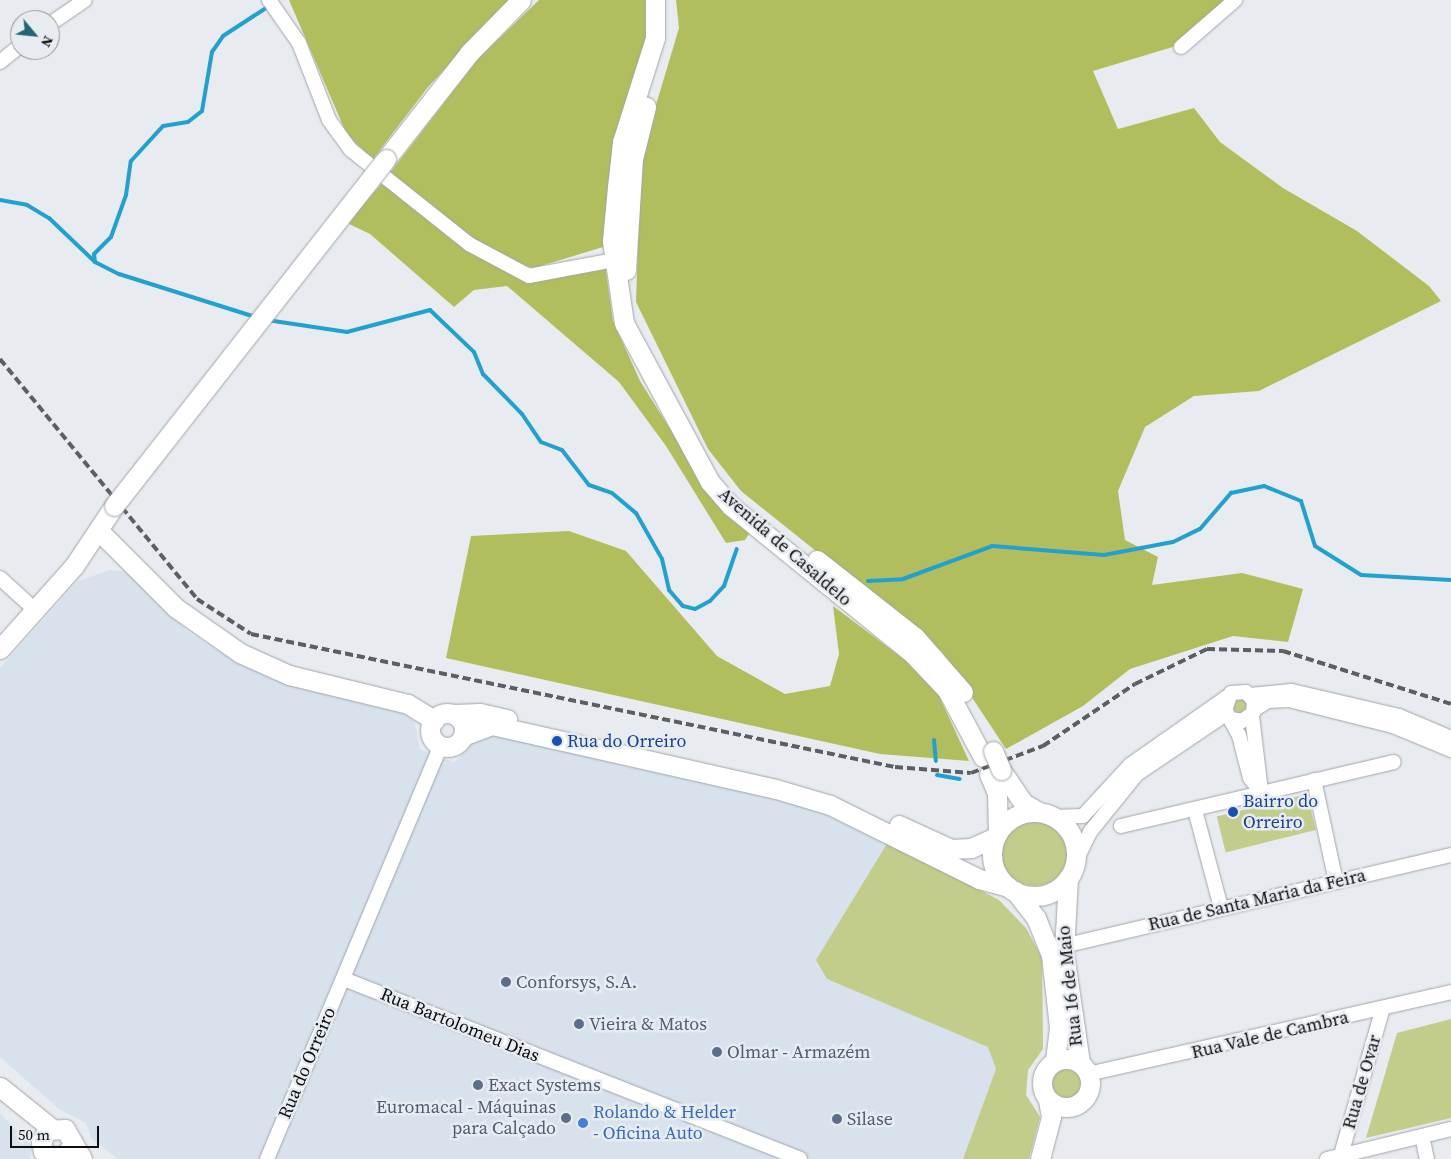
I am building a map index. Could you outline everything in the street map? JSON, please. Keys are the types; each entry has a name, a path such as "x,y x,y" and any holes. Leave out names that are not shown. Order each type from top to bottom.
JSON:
{"street":[{"path":"60,17 85,0"},
{"path":"0,649 74,566 100,532 114,506 470,53 521,0"},
{"name":"Avenida de Casaldelo","path":"655,0 655,38 622,142 614,260 624,323 710,482 731,506 913,654 947,690 991,763 1023,802 1046,814"},
{"name":"Avenida de Casaldelo","path":"669,0 665,45 633,159 627,217 630,301 644,337 703,452 730,488 937,658 960,688 991,763 997,794 997,835"},
{"path":"1181,47 1235,0"},
{"path":"271,2 299,43 329,120 351,150 469,244 529,276 614,260"},
{"path":"0,62 10,54"},
{"path":"100,532 176,608 240,653 288,675 408,704 434,720 453,714 480,713 777,776 834,795 951,849 971,848 997,835 1020,814 1084,816 1130,765 1227,697 1240,691 1250,695 1292,690 1399,716 1451,738"},
{"path":"74,566 116,549"},
{"path":"0,578 35,610"},
{"path":"1250,695 1261,792"},
{"path":"1227,697 1229,716 1250,778 1261,792"},
{"path":"1229,716 1242,721 1268,701 1289,700 1393,726 1451,750"},
{"path":"453,714 461,721 463,736"},
{"path":"434,720 430,735 441,746 456,745 463,736 492,725 776,789 830,805 979,879 1011,889 1049,893 1071,872 1090,832 1137,774 1229,716"},
{"name":"Rua do Orreiro","path":"267,1159 441,746"},
{"path":"1121,826 1394,762"},
{"path":"1314,780 1336,882"},
{"path":"1195,810 1220,908"},
{"path":"1046,814 1070,832 1071,872"},
{"path":"997,835 993,864 1011,889"},
{"name":"Rua de Santa Maria da Feira","path":"1063,946 1451,855"},
{"name":"Rua 16 de Maio","path":"1069,1107 1086,1096 1084,1068 1063,946 1071,872"},
{"name":"Rua 16 de Maio","path":"1011,889 1036,918 1051,955 1059,1028 1055,1061 1042,1076 1042,1089 1048,1100 1051,1117 1040,1159"},
{"name":"Rua Bartolomeu Dias","path":"344,979 800,1159"},
{"name":"Rua Vale de Cambra","path":"1084,1068 1383,1008 1451,992"},
{"name":"Rua de Ovar","path":"1341,1155 1383,1008"},
{"name":"Rua 16 de Maio","path":"1055,1061 1084,1068"},
{"path":"0,1087 57,1150"},
{"path":"1048,1100 1069,1107 1053,1159"},
{"path":"0,1102 57,1150"},
{"path":"1327,1159 1451,1130"},
{"path":"1422,1136 1427,1159"}],"shaded area":[{"path":"110,570 128,572 187,631 235,662 290,685 405,713 415,723 420,749 454,762 478,738 492,733 779,793 836,814 999,900 1026,928 1042,958 1043,1049 1028,1070 1026,1095 1040,1117 1029,1159 118,1159 92,1139 86,1123 60,1110 0,1057 0,668 78,581"},
{"path":"0,1113 32,1147 30,1159 0,1159"}],"green space":[{"path":"289,0 509,0 428,87 373,159 347,135"},
{"path":"539,0 647,0 648,32 615,142 603,247 534,268 512,263 470,238 390,173 478,59"},
{"path":"676,0 1226,0 1176,46 1093,71 1118,129 1194,108 1220,142 1283,188 1357,231 1429,286 1441,301 1259,391 1194,396 1145,427 1118,491 1125,540 1158,557 1152,585 1242,573 1303,589 1288,642 1233,636 1130,669 1083,706 1006,749 942,652 741,491 708,449 636,302 641,155 679,28"},
{"path":"383,182 466,249 532,281 605,265 613,321 640,381 717,504 751,531 745,540 726,543 666,446 619,382 507,286 474,290 454,307 370,234 347,223"},
{"path":"569,531 626,551 717,656 785,694 830,686 839,654 833,606 905,660 939,696 969,761 880,754 446,658 471,536"},
{"path":"1240,699 1245,701 1247,706 1245,711 1240,713 1235,711 1233,706 1235,701"},
{"path":"1307,794 1316,830 1226,852 1217,816"},
{"path":"1035,818 1048,820 1059,828 1067,839 1069,852 1067,865 1059,876 1048,884 1035,886 1022,884 1011,876 1003,865 1001,852 1003,839 1011,828 1022,820"},
{"path":"888,842 999,900 1026,928 1042,958 1043,1049 1028,1070 1026,1095 1040,1117 1029,1159 963,1159 996,1069 988,1047 827,979 816,960"},
{"path":"1451,1019 1451,1118 1366,1138 1397,1033"},
{"path":"1065,1067 1071,1068 1076,1072 1080,1077 1080,1089 1076,1094 1071,1098 1065,1099 1059,1098 1054,1094 1050,1089 1049,1083 1050,1077 1054,1072 1059,1068"}],"waterway":[{"path":"95,262 94,254 111,237 126,195 131,161 163,126 188,122 202,111 212,52 223,36 269,6"},
{"path":"0,200 27,205 49,218 95,262 119,274 255,317"},
{"path":"267,320 347,332 430,310 474,352 483,374 522,414 541,442 562,450 589,485 612,493 636,513 662,559 669,590 683,606 695,609 710,601 724,586 737,549"},
{"path":"868,581 903,579 992,546 1104,555 1173,542 1200,529 1231,493 1264,486 1301,501 1315,546 1361,575 1451,580"},
{"path":"934,740 936,761"},
{"path":"937,775 960,779"}],"railway":[{"path":"0,359 197,599 251,634 895,767 971,773 1043,746 1135,684 1207,649 1283,651 1451,704"}],"place":[{"name":"Rua do Orreiro","path":"557,741"},
{"name":"Bairro do Orreiro","path":"1233,812"},
{"name":"Conforsys, S.A.","path":"506,982"},
{"name":"Vieira & Matos","path":"579,1024"},
{"name":"Olmar - Armazém","path":"717,1052"},
{"name":"Exact Systems","path":"478,1085"},
{"name":"Euromacal - Máquinas para Calçado","path":"566,1118"},
{"name":"Silase","path":"837,1119"},
{"name":"Rolando & Helder - Oficina Auto","path":"583,1123"}]}
